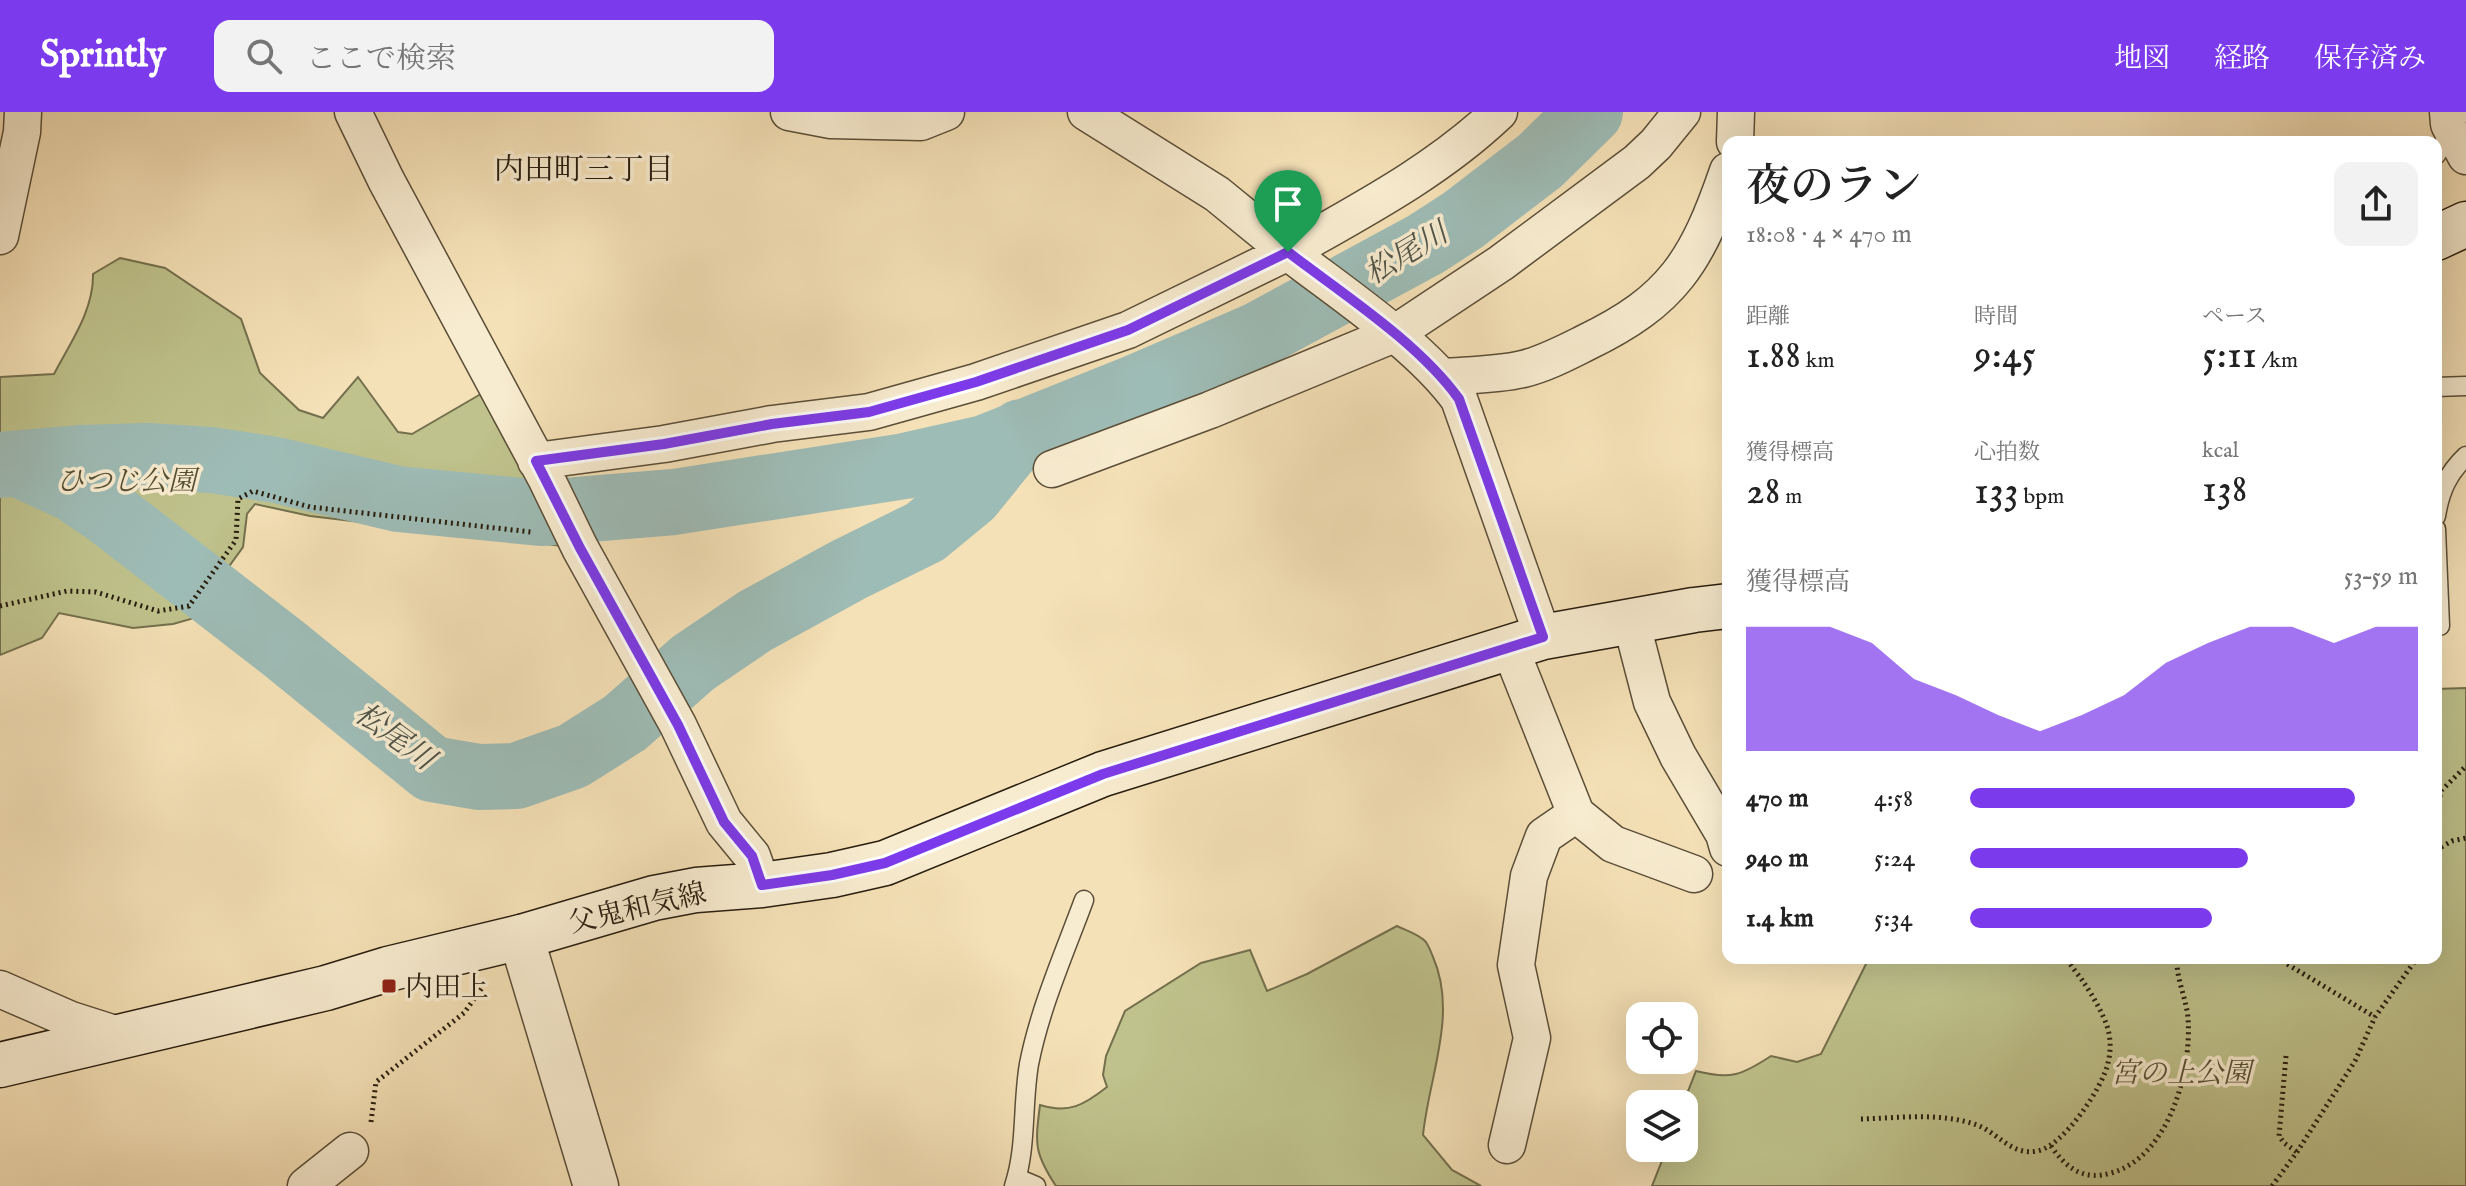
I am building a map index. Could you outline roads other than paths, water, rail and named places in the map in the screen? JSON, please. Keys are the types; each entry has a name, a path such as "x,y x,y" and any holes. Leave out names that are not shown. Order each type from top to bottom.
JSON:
{"main road":[{"path":"2442,235 2466,224"},
{"name":"父鬼和気線","path":"0,1065 326,988 388,969 521,937 654,898 696,890 832,875 885,863 1103,774 1526,643 1631,621 1722,607"},
{"path":"521,937 596,1186"}],"street":[{"path":"0,236 22,132 23,112"},
{"path":"353,112 580,548 678,725 724,822 752,856 762,885"},
{"path":"789,112 831,120 921,122 946,112"},
{"path":"1086,112 1217,194 1443,377 1459,399 1576,814 1613,844 1694,874"},
{"path":"541,470 772,424 869,412 976,382 1128,330 1297,259 1468,142 1499,112"},
{"path":"1052,469 1210,410 1386,329 1501,263 1637,162 1682,112"},
{"path":"1735,136 1736,112"},
{"path":"1443,377 1522,370 1618,328 1659,298 1687,266 1722,188"},
{"path":"1631,621 1652,702 1678,756 1722,831"},
{"path":"1507,1145 1532,1038 1516,965 1529,876 1544,836 1576,814"},
{"path":"0,989 71,1020 118,1035"},
{"path":"306,1186 350,1151"}],"lane":[{"path":"2442,387 2466,386"},
{"path":"2442,489 2454,468 2466,456"},
{"path":"1036,1186 1015,1182 1023,1154 1023,1108 1040,1019 1084,900"}],"waterway":[{"name":"松尾川","path":"0,465 148,456 211,460 276,470 398,499 541,513 674,502 905,466 985,448 1258,335 1426,244 1463,220 1540,161 1590,112"},
{"name":"松尾川","path":"21,465 73,489 107,512 283,648 432,769 479,777 516,776 573,756 625,723 693,663 755,621 925,532 970,495 1021,432"}],"place":[{"name":"内田上","path":"389,986"}],"district":[{"name":"内田町三丁目","path":"584,169"}],"park label":[{"name":"ひつじ公園","path":"126,480"},
{"name":"宮の上公園","path":"2181,1072"}]}
